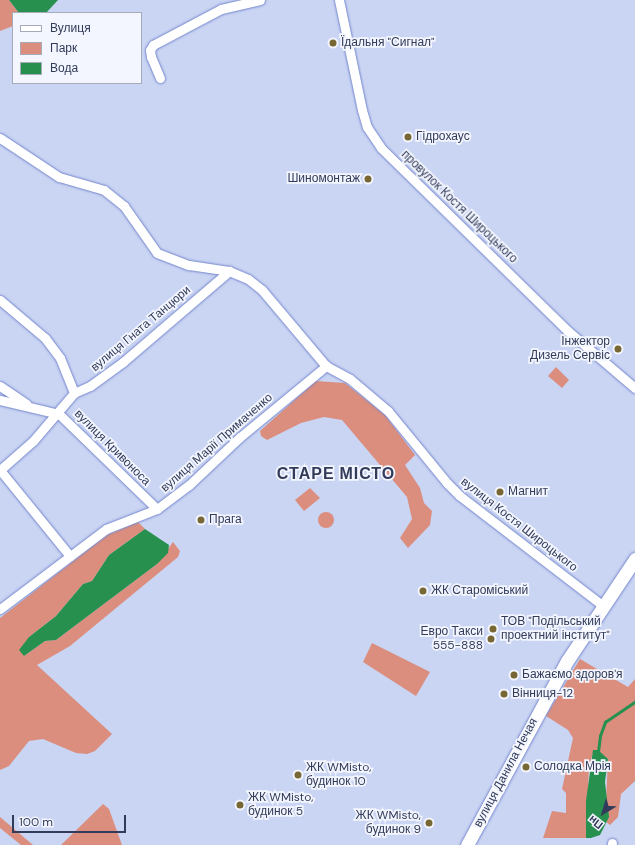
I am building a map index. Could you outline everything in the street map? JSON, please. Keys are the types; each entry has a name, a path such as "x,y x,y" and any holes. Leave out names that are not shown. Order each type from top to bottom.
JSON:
{"main road":[{"name":"вулиця Данила Нечая","path":"467,845 567,661 602,605 635,559"}],"street":[{"path":"160,78 151,57 150,50 153,45 221,9 260,0"},
{"name":"провулок Костя Широцького","path":"339,0 362,110 367,127 381,148 570,333 635,388"},
{"name":"вулиця Костя Широцького","path":"0,138 59,177 104,190 124,206 157,253 189,265 229,271 248,279 262,290 326,366 350,379 388,411 447,484 474,508 602,605"},
{"name":"вулиця Гната Танцюри","path":"74,392 90,386 123,362 229,271"},
{"path":"0,300 45,338 60,358 74,392 59,414 0,470 70,556"},
{"name":"вулиця Марії Примаченко","path":"0,609 106,529 157,509 207,471 240,437 326,366"},
{"path":"0,386 32,407"},
{"name":"вулиця Кривоноса","path":"0,400 59,414 157,509"}],"green space":[{"path":"0,0 9,0 18,12 12,12 12,26 0,31"},
{"path":"556,367 569,380 562,388 548,376"},
{"path":"316,381 345,383 385,415 415,455 405,465 420,488 424,503 432,511 430,525 408,548 400,538 412,519 407,497 342,420 324,417 301,423 267,440 261,436 260,431"},
{"path":"310,488 320,498 304,511 295,500"},
{"path":"326,512 333,517 334,520 329,527 326,528 319,523 318,520 323,513"},
{"path":"138,522 145,529 109,555 92,581 83,584 56,616 29,637 24,656 45,641 56,640 157,564 173,542 180,551 178,557 70,646 37,665 112,734 95,751 87,754 76,753 43,739 29,741 9,766 0,770 0,618 107,535"},
{"path":"372,643 430,672 416,696 363,662"},
{"path":"580,659 628,687 635,679 635,781 621,794 618,817 610,825 605,821 608,759 594,750 589,766 586,838 543,838 552,811 566,813 566,793 562,789 573,738 568,730 546,716"},
{"path":"103,804 109,809 122,845 61,845"},
{"path":"0,817 33,845 21,845 0,828"}],"water":[{"path":"9,0 58,0 47,12 18,12"},
{"path":"145,529 169,545 168,553 157,564 56,640 45,641 24,656 19,650 29,637 56,616 83,584 92,581 109,555"},
{"path":"593,750 598,750 608,759 605,782 609,817 600,835 586,838 586,801"}],"waterway":[{"path":"598,752 600,736 605,722 635,702"}],"place":[{"name":"Їдальня \"Сигнал\"","path":"333,43"},
{"name":"Гідрохаус","path":"408,137"},
{"name":"Шиномонтаж","path":"368,179"},
{"name":"Інжектор Дизель Сервіс","path":"618,349"},
{"name":"Магнит","path":"500,492"},
{"name":"Прага","path":"201,520"},
{"name":"ЖК Староміський","path":"423,591"},
{"name":"ТОВ \"Подільський проектний інститут\"","path":"493,629"},
{"name":"Евро Такси 555-888","path":"491,639"},
{"name":"Бажаємо здоров'я","path":"514,675"},
{"name":"Вінниця-12","path":"504,694"},
{"name":"Солодка Мрія","path":"526,767"},
{"name":"ЖК WMisto, будинок 10","path":"298,775"},
{"name":"ЖК WMisto, будинок 5","path":"240,805"},
{"name":"ЖК WMisto, будинок 9","path":"429,823"}],"district":[{"name":"СТАРЕ МІСТО","path":"336,474"}]}
